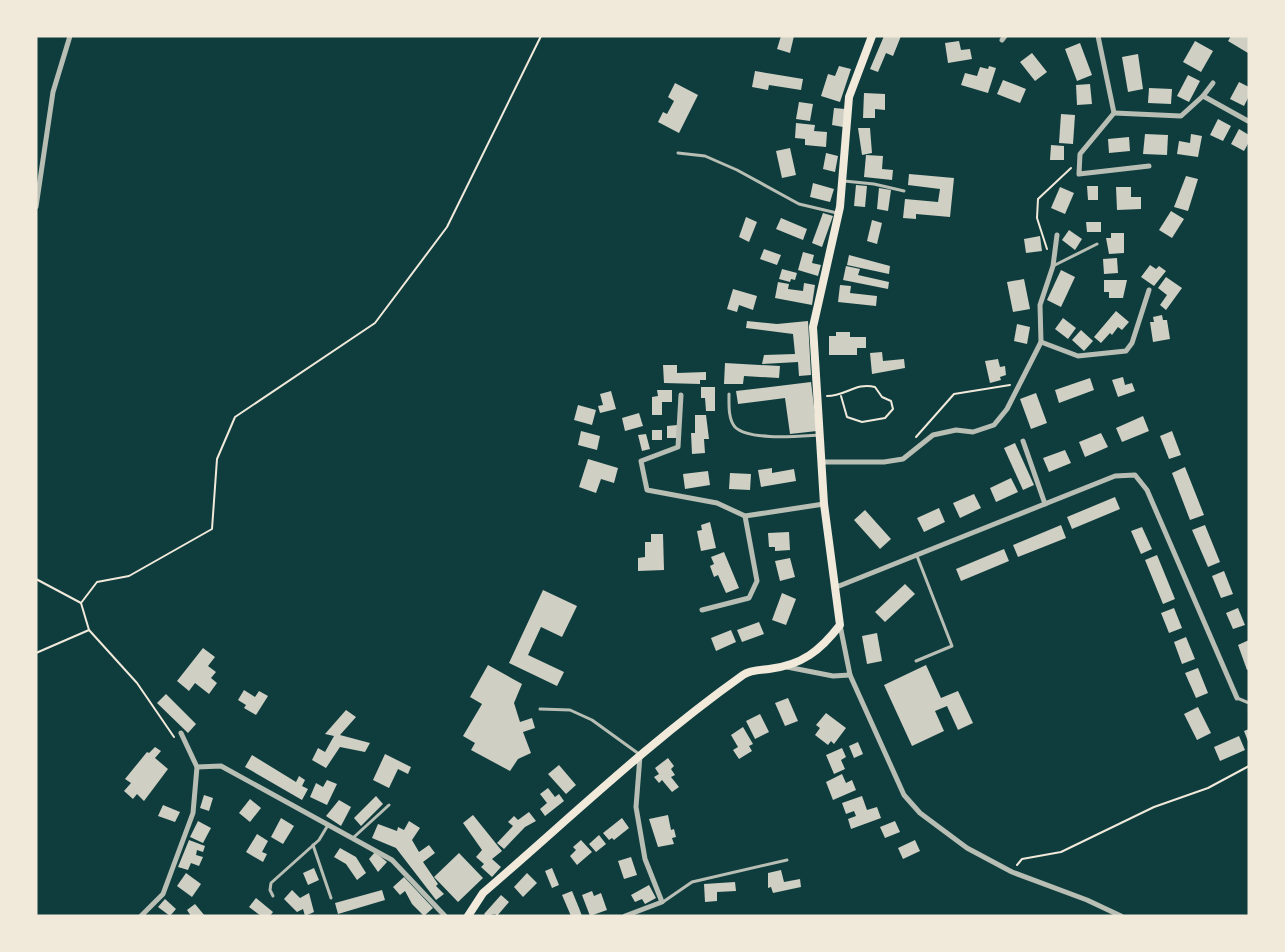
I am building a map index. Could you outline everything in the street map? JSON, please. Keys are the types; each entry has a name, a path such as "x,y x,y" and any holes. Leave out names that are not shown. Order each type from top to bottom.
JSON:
{"main road":[{"path":"468,916 483,893 640,755 746,672 787,667 811,657 840,625 824,504 813,327 838,213 843,181 849,98 872,36"}],"street":[{"path":"36,207 47,146 53,92 70,36"},
{"path":"1098,36 1114,113"},
{"path":"1114,113 1181,116 1203,96 1213,83"},
{"path":"1203,96 1248,121"},
{"path":"1114,113 1080,154 1078,174 1149,166"},
{"path":"823,462 884,462 903,459 933,435 956,429 973,432 994,425 1008,409 1041,342 1040,305 1053,266 1057,235"},
{"path":"1041,342 1078,356 1126,351 1132,343 1149,290"},
{"path":"681,395 678,447 641,461 647,490 717,503 745,516 824,504"},
{"path":"1023,441 1046,504"},
{"path":"834,588 1115,476 1135,475 1147,490 1237,698"},
{"path":"702,610 749,598 757,581 745,516"},
{"path":"840,625 850,675 904,795 920,813 967,848 1012,872 1087,900 1121,916"},
{"path":"787,667 833,676 850,675"},
{"path":"141,916 163,894 193,813 197,767 181,733"},
{"path":"625,916 662,902 645,859 636,807 640,755"},
{"path":"197,767 221,766 392,861 445,916"}],"lane":[{"path":"678,153 705,156 737,170 799,204 838,213"},
{"path":"843,181 873,184 904,191"},
{"path":"1053,266 1097,244"},
{"path":"729,394 731,421 736,428 778,437 821,437"},
{"path":"916,554 952,646 916,662"},
{"path":"1237,698 1249,703"},
{"path":"540,709 570,710 592,720 640,755"},
{"path":"353,839 389,804"},
{"path":"273,896 270,890 272,883 324,834 328,825"},
{"path":"313,845 331,898"},
{"path":"662,902 692,882 787,860"}],"path":[{"path":"81,603 97,582 129,576 212,530 217,459 235,417 375,322 447,227 541,36"},
{"path":"1053,266 1037,218 1038,199 1079,160"},
{"path":"915,438 954,394 1019,383"},
{"path":"818,396 841,396 857,385 875,387 882,397 891,401 893,409 885,418 856,421 848,417 841,396"},
{"path":"36,579 81,603 89,630 137,683 172,738"},
{"path":"36,653 89,630"},
{"path":"1012,872 1022,859 1061,852 1154,807 1208,788 1249,766"}],"building":[{"path":"781,36 794,36 790,53 777,49"},
{"path":"884,36 901,36 893,56 886,53 878,72 870,69"},
{"path":"1231,36 1249,36 1248,53 1228,41"},
{"path":"959,41 961,50 970,49 972,59 948,63 945,43"},
{"path":"1195,41 1213,51 1201,72 1183,62"},
{"path":"1080,43 1092,75 1077,81 1065,49"},
{"path":"1032,53 1047,72 1035,81 1020,62"},
{"path":"1138,54 1143,89 1128,92 1122,57"},
{"path":"839,66 851,69 840,102 821,96 828,74 835,76"},
{"path":"989,66 996,68 988,93 961,85 965,73 977,76 980,67 988,69"},
{"path":"755,71 803,79 801,90 769,85 768,90 752,87"},
{"path":"1188,75 1200,81 1189,102 1177,96"},
{"path":"1003,80 1026,89 1020,103 997,94"},
{"path":"1239,82 1249,87 1249,96 1244,106 1230,99"},
{"path":"675,83 698,95 679,133 658,122 663,112 667,114 674,101 668,97"},
{"path":"1090,84 1092,104 1077,105 1076,85"},
{"path":"1149,88 1172,89 1171,104 1148,103"},
{"path":"864,93 885,94 885,110 875,109 875,118 863,118"},
{"path":"799,102 813,104 810,121 796,119"},
{"path":"834,108 845,109 843,127 832,125"},
{"path":"1061,114 1075,115 1073,144 1059,143"},
{"path":"1218,119 1231,126 1223,141 1210,135"},
{"path":"796,123 815,125 814,131 827,132 826,147 805,145 805,139 795,138"},
{"path":"858,128 870,128 872,153 862,155"},
{"path":"1239,129 1249,135 1249,142 1244,151 1231,144"},
{"path":"1145,134 1168,135 1167,155 1143,154"},
{"path":"1191,134 1202,136 1198,157 1177,154 1179,141 1190,143"},
{"path":"1129,137 1130,151 1109,153 1108,139"},
{"path":"1051,145 1064,146 1064,160 1050,160"},
{"path":"790,148 796,175 782,178 776,151"},
{"path":"826,153 838,156 835,172 823,169"},
{"path":"866,155 883,156 882,169 893,170 892,180 864,177"},
{"path":"909,174 954,178 950,217 916,214 916,219 903,218 905,199 938,202 940,189 908,185"},
{"path":"1186,176 1198,179 1188,211 1174,207"},
{"path":"813,183 834,189 830,202 810,197"},
{"path":"856,185 867,186 865,207 854,206"},
{"path":"1087,186 1098,186 1098,200 1088,200"},
{"path":"1060,187 1074,193 1065,214 1051,208"},
{"path":"1116,187 1131,187 1131,197 1141,197 1141,209 1117,210"},
{"path":"879,188 891,190 888,211 877,209"},
{"path":"1171,211 1184,219 1172,238 1159,230"},
{"path":"823,213 833,216 822,247 812,243"},
{"path":"746,217 757,222 749,242 739,237"},
{"path":"781,218 807,229 803,240 776,229"},
{"path":"872,220 882,223 877,244 867,241"},
{"path":"1086,222 1101,222 1101,232 1087,232"},
{"path":"1069,230 1082,239 1075,250 1062,240"},
{"path":"1111,233 1124,233 1124,253 1109,254 1106,238 1111,238"},
{"path":"1040,236 1042,251 1026,253 1024,239"},
{"path":"764,249 781,255 777,265 760,259"},
{"path":"803,252 814,255 812,263 821,265 818,276 798,270"},
{"path":"849,255 890,266 889,274 847,265"},
{"path":"1117,258 1118,273 1104,274 1103,259"},
{"path":"1150,265 1156,269 1159,266 1166,271 1154,286 1141,277"},
{"path":"846,266 860,269 858,275 889,282 888,289 843,280"},
{"path":"782,269 797,273 795,280 791,279 790,282 779,279"},
{"path":"1061,270 1075,277 1061,307 1047,300"},
{"path":"1166,277 1182,288 1166,310 1160,305 1167,295 1158,288"},
{"path":"1024,279 1030,309 1013,312 1007,282"},
{"path":"1104,280 1127,280 1123,298 1109,298 1109,292 1104,292"},
{"path":"778,282 789,284 788,289 803,291 804,283 815,285 812,305 775,298"},
{"path":"840,285 851,286 850,293 877,296 876,306 838,302"},
{"path":"733,289 757,296 753,310 739,305 737,312 727,309"},
{"path":"1116,311 1129,322 1122,330 1118,327 1112,335 1110,333 1101,343 1094,337"},
{"path":"1162,315 1163,320 1167,320 1170,339 1153,342 1150,322 1154,322 1153,317"},
{"path":"1063,318 1076,328 1068,339 1055,329"},
{"path":"747,321 777,324 808,321 811,375 799,376 798,362 762,364 764,355 795,354 793,334 746,328"},
{"path":"1017,324 1030,327 1027,344 1014,341"},
{"path":"1081,330 1093,341 1084,351 1072,340"},
{"path":"836,332 850,332 850,337 866,337 866,348 857,348 857,355 829,355 829,336 836,336"},
{"path":"882,352 883,361 904,359 905,368 872,374 870,353"},
{"path":"998,359 1000,367 1005,366 1006,375 1000,377 1001,380 990,383 985,361"},
{"path":"725,363 780,366 779,378 744,376 743,384 724,384"},
{"path":"663,365 677,365 677,373 706,372 706,380 700,380 700,384 664,383"},
{"path":"1123,377 1125,385 1132,383 1135,391 1118,397 1112,380"},
{"path":"1090,378 1094,390 1059,403 1055,390"},
{"path":"811,382 817,431 790,434 785,398 738,404 736,391"},
{"path":"701,387 715,387 715,411 706,411 705,398 701,398"},
{"path":"657,390 672,390 672,402 662,402 662,415 652,415 652,397 658,396"},
{"path":"611,391 616,409 600,413 598,406 603,405 600,394"},
{"path":"1036,393 1047,423 1031,429 1020,399"},
{"path":"578,405 596,410 592,425 574,420"},
{"path":"639,413 643,426 625,431 622,418"},
{"path":"695,415 706,415 709,439 704,439 705,453 692,454 691,433 695,433"},
{"path":"1143,416 1149,431 1122,442 1116,428"},
{"path":"677,425 677,438 667,438 667,426"},
{"path":"652,430 662,430 662,440 652,440"},
{"path":"581,431 600,436 597,450 578,445"},
{"path":"1172,431 1181,455 1169,459 1160,436"},
{"path":"1101,433 1108,447 1085,457 1079,442"},
{"path":"646,434 650,449 642,451 638,435"},
{"path":"1015,443 1034,485 1023,490 1004,448"},
{"path":"1065,450 1071,463 1049,472 1043,458"},
{"path":"588,459 618,468 614,483 601,479 596,493 579,487"},
{"path":"1185,467 1204,515 1190,520 1172,473"},
{"path":"772,468 772,473 794,469 796,481 761,487 758,470"},
{"path":"708,471 710,485 685,489 683,474"},
{"path":"730,473 751,474 750,490 729,489"},
{"path":"1011,478 1018,492 996,502 990,488"},
{"path":"974,494 981,508 960,518 953,503"},
{"path":"1115,497 1120,509 1072,529 1067,517"},
{"path":"939,508 945,522 924,532 917,518"},
{"path":"865,510 891,539 880,549 854,520"},
{"path":"710,522 716,548 701,551 697,531 702,530 701,525"},
{"path":"1061,525 1066,538 1018,557 1013,545"},
{"path":"1205,525 1220,562 1208,567 1192,530"},
{"path":"1142,527 1152,549 1141,554 1131,531"},
{"path":"789,532 790,550 775,551 775,547 769,547 768,533"},
{"path":"651,534 663,534 664,570 638,571 638,558 645,557 645,542 651,542"},
{"path":"1004,549 1009,561 961,581 956,569"},
{"path":"724,552 739,588 726,593 718,575 714,577 710,566 714,564 711,557"},
{"path":"1157,555 1175,599 1163,604 1145,560"},
{"path":"790,558 795,577 780,581 775,561"},
{"path":"1224,571 1233,594 1221,598 1212,576"},
{"path":"905,584 915,594 885,622 875,612"},
{"path":"543,590 577,606 562,637 541,627 528,655 564,672 557,686 509,663"},
{"path":"782,593 796,599 786,625 772,620"},
{"path":"1174,608 1182,628 1169,633 1161,613"},
{"path":"1238,608 1245,625 1233,629 1226,613"},
{"path":"759,622 764,634 742,642 737,630"},
{"path":"731,630 736,642 716,651 711,638"},
{"path":"877,633 882,661 867,664 862,636"},
{"path":"1186,637 1195,659 1182,664 1174,642"},
{"path":"1249,640 1249,669 1247,670 1238,645"},
{"path":"203,648 215,657 208,666 216,672 211,678 217,683 209,694 195,683 189,691 177,681"},
{"path":"488,665 522,684 514,703 520,722 532,718 535,728 523,732 531,753 518,759 510,771 471,750 475,743 463,736 482,704 470,697"},
{"path":"926,665 941,698 958,691 973,723 958,730 947,706 935,711 944,731 912,746 884,685"},
{"path":"1198,668 1208,693 1196,698 1185,673"},
{"path":"244,690 255,697 259,691 268,696 256,715 244,708 246,705 238,700"},
{"path":"166,694 196,724 188,733 157,703"},
{"path":"788,698 798,721 785,726 775,703"},
{"path":"1198,707 1211,733 1197,740 1184,714"},
{"path":"346,710 356,717 340,735 370,743 365,752 340,747 326,768 312,760 318,748 325,752 334,736 325,734"},
{"path":"826,713 846,728 834,744 831,741 828,745 815,735 820,728 816,725"},
{"path":"760,714 769,732 755,739 746,721"},
{"path":"743,727 753,744 749,746 752,751 739,759 733,750 738,747 731,735"},
{"path":"1249,729 1249,744 1244,731"},
{"path":"1239,736 1245,750 1220,761 1214,747"},
{"path":"858,742 863,754 854,758 849,746"},
{"path":"155,747 161,751 155,758 168,769 144,801 137,794 133,799 124,791 131,783 125,779 147,752 149,753"},
{"path":"842,748 846,757 841,760 845,769 834,774 826,755"},
{"path":"385,754 411,767 408,774 398,769 389,788 373,780"},
{"path":"252,755 296,782 299,776 305,780 302,786 308,789 302,800 245,767"},
{"path":"668,758 674,766 671,769 675,775 671,777 679,787 672,792 662,780 659,783 654,777 659,774 655,768"},
{"path":"559,765 576,785 566,794 548,774"},
{"path":"842,774 846,783 852,780 856,790 833,800 826,782"},
{"path":"327,780 337,784 327,805 310,797 316,783 323,787"},
{"path":"548,788 555,797 559,794 564,801 545,816 540,809 547,803 540,794"},
{"path":"204,795 213,798 209,811 200,808"},
{"path":"376,796 383,804 361,826 354,818"},
{"path":"862,796 867,810 877,807 881,818 851,829 848,819 856,816 854,811 846,814 842,803"},
{"path":"250,799 261,808 250,822 239,813"},
{"path":"339,800 351,807 341,826 326,816"},
{"path":"163,805 180,812 175,822 158,816"},
{"path":"529,812 536,821 525,827 504,849 497,843 513,826 508,822 514,816 518,820"},
{"path":"473,815 502,851 492,859 501,867 492,877 481,867 484,864 476,857 482,850 463,823"},
{"path":"668,815 671,830 674,829 676,837 672,838 674,844 658,847 649,819"},
{"path":"281,818 294,826 283,844 271,837"},
{"path":"622,818 629,828 614,840 612,838 609,840 603,833"},
{"path":"198,821 211,828 203,843 190,837"},
{"path":"409,821 420,828 412,840 419,852 429,845 435,853 423,862 438,884 436,886 444,894 436,900 396,848 372,838 378,824 397,831 398,827 404,830"},
{"path":"895,821 900,832 885,838 880,827"},
{"path":"257,834 268,841 262,852 267,854 263,862 246,852"},
{"path":"599,835 606,844 596,852 589,844"},
{"path":"189,840 205,846 203,852 197,850 196,855 203,857 199,866 191,863 188,870 178,867"},
{"path":"581,840 592,852 577,865 570,856 576,850 573,847"},
{"path":"915,840 920,851 903,859 898,848"},
{"path":"340,848 356,857 366,873 357,880 346,864 334,857"},
{"path":"375,852 387,862 378,872 369,859"},
{"path":"459,853 483,878 458,902 434,877"},
{"path":"631,857 637,875 624,879 618,861"},
{"path":"314,868 319,880 308,885 303,873"},
{"path":"552,868 559,885 552,888 545,871"},
{"path":"781,870 784,882 800,879 801,887 773,893 771,887 768,888 768,873"},
{"path":"186,873 201,884 192,897 177,886"},
{"path":"527,873 537,883 523,897 514,887"},
{"path":"404,877 433,908 424,916 412,904 405,891 400,895 393,887"},
{"path":"735,882 736,891 717,892 717,901 705,902 704,884"},
{"path":"649,885 656,898 645,904 642,899 635,902 631,895"},
{"path":"292,890 300,898 309,893 314,912 305,916 303,909 297,912 284,899"},
{"path":"382,890 385,900 338,914 335,903"},
{"path":"572,891 582,916 571,916 562,895"},
{"path":"592,891 594,896 601,893 607,910 590,916 582,895"},
{"path":"501,895 509,902 497,916 495,914 486,916 484,914"},
{"path":"256,898 273,912 270,916 261,916 249,907"},
{"path":"165,899 176,909 170,916 158,907"},
{"path":"195,904 205,916 191,916 187,910"}]}
